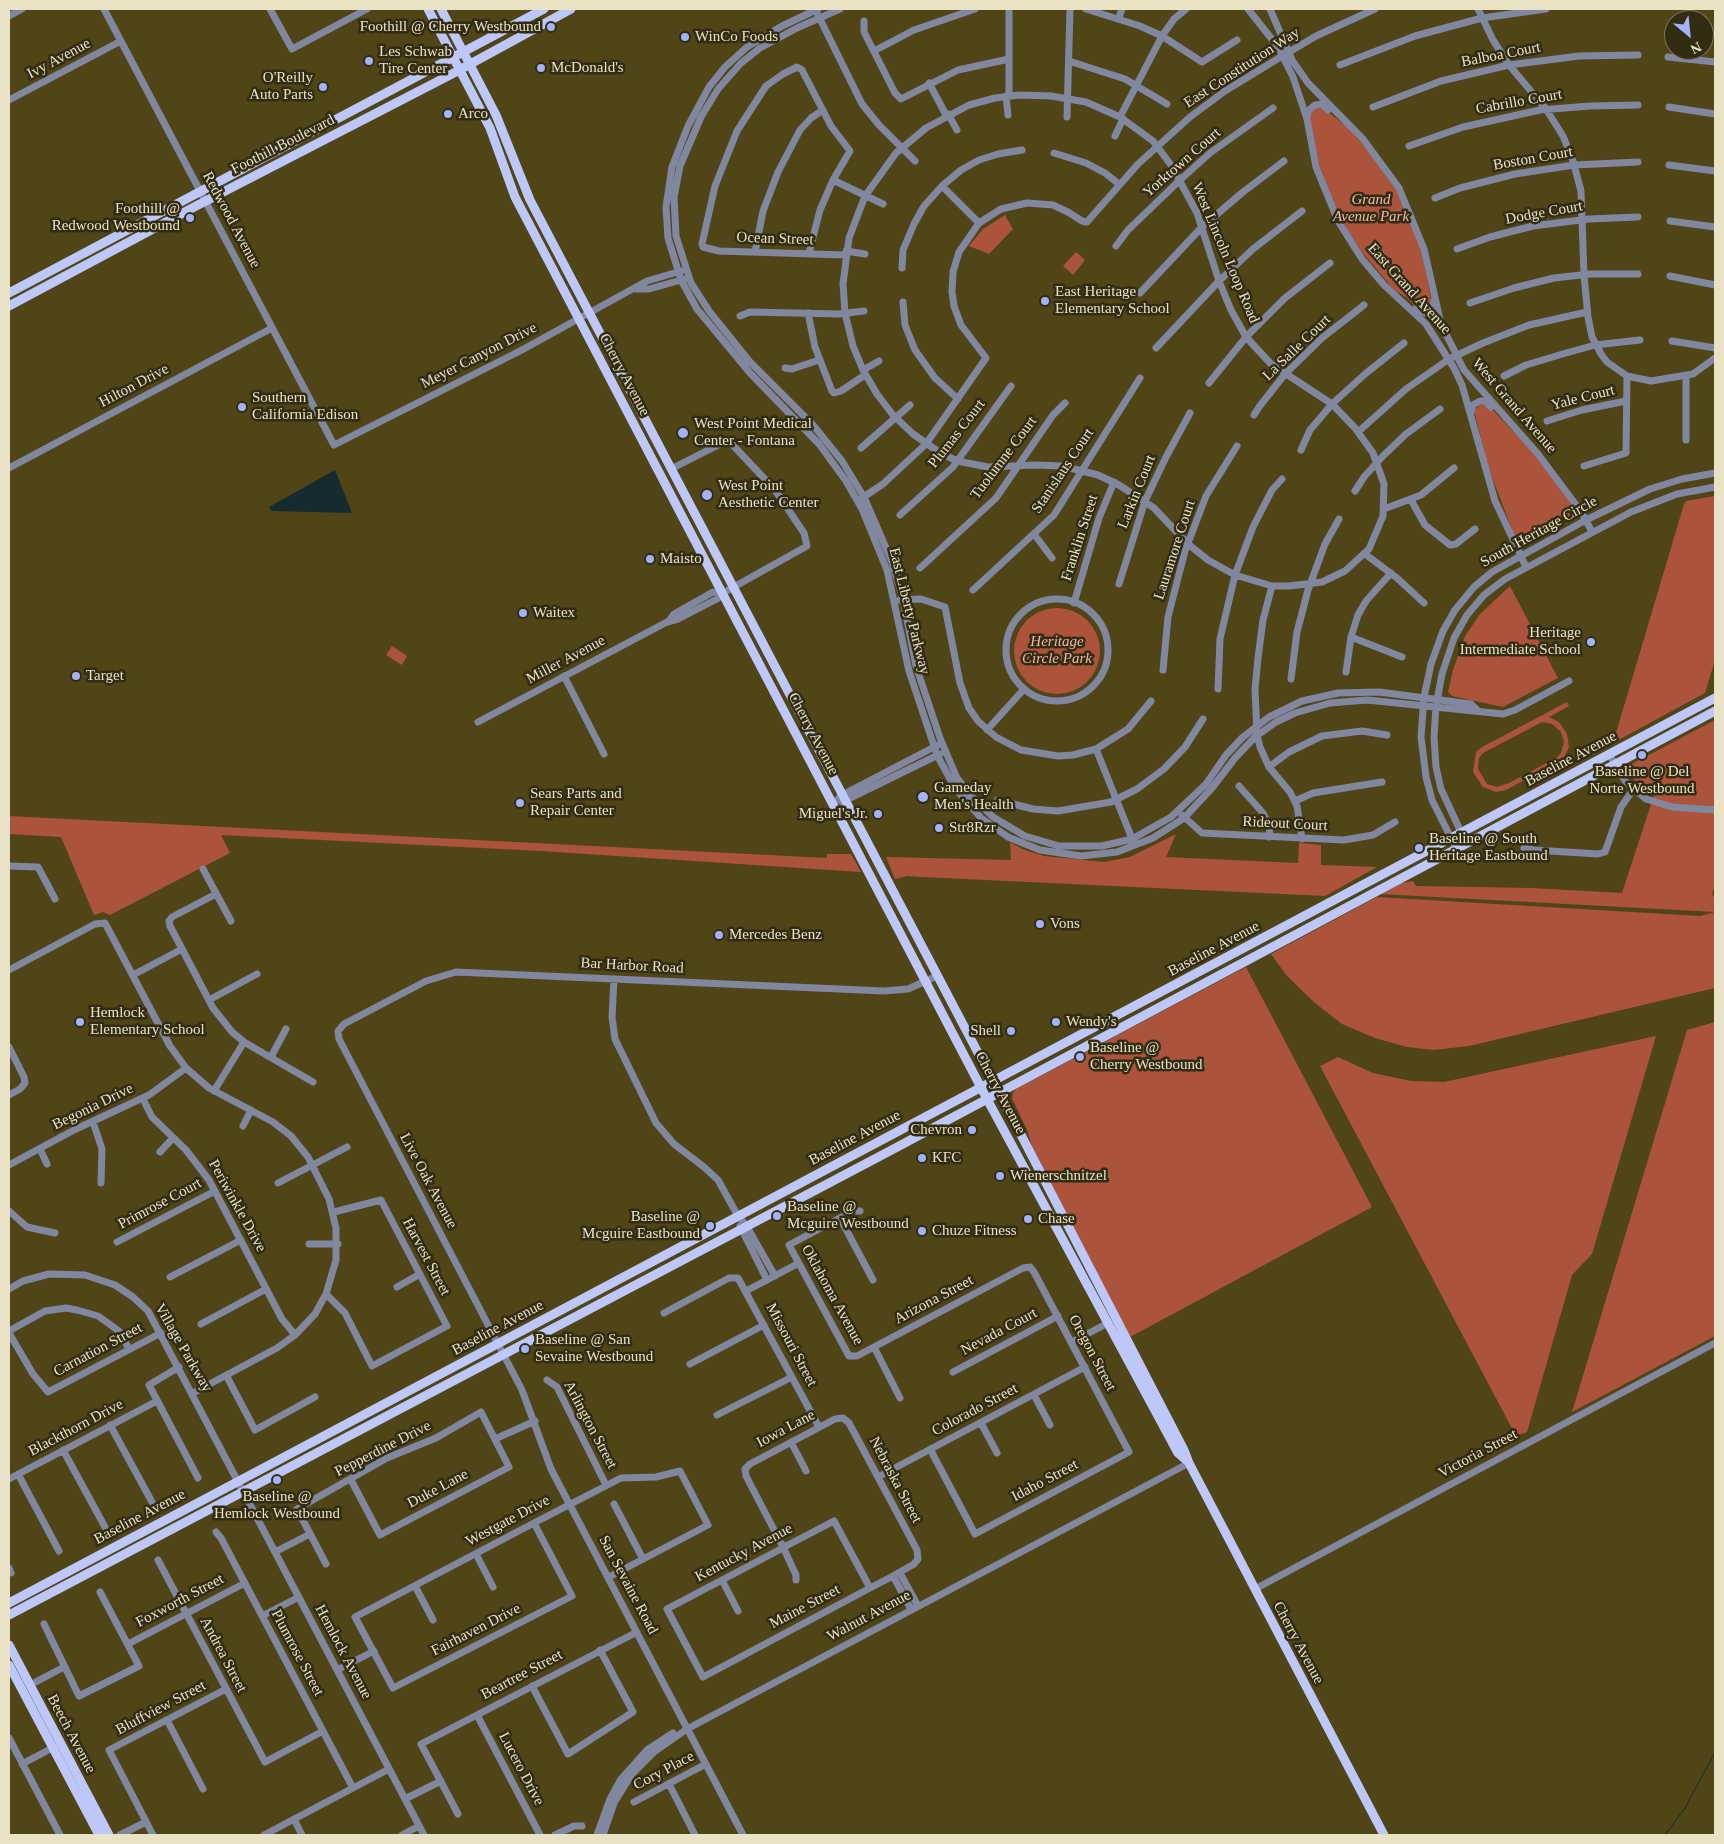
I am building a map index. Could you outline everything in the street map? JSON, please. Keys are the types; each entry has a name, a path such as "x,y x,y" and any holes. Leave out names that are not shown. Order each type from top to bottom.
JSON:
{"main road":[{"name":"Cherry Avenue","path":"428,9 490,128 515,196 834,803 980,1086 1178,1453 1189,1463"},
{"name":"Cherry Avenue","path":"441,9 501,127 525,189 999,1092 1189,1463 1384,1835"},
{"name":"Foothill Boulevard","path":"9,293 544,9"},
{"name":"Foothill Boulevard","path":"9,306 205,201 460,70 570,9"},
{"name":"Baseline Avenue","path":"9,1602 1715,698"},
{"name":"Baseline Avenue","path":"9,1615 743,1226 987,1099 1715,711"},
{"name":"Beech Avenue","path":"9,1645 30,1685 99,1835"},
{"name":"Beech Avenue","path":"9,1665 109,1835"}],"street":[{"path":"9,16 22,9"},
{"name":"Redwood Avenue","path":"104,9 334,445"},
{"path":"270,9 292,49 357,11 367,9"},
{"path":"816,9 862,104 915,161"},
{"name":"East Liberty Parkway","path":"816,9 770,33 739,54 714,80 693,116 675,158 667,192 666,230 681,280 697,309 723,342 819,444 861,499 878,543 895,601 909,671 937,755 948,778 969,806 992,827 1019,842 1054,853 1081,856 1107,854 1135,846 1161,834 1184,818 1209,792 1239,753 1257,735 1295,713 1330,703 1374,700 1424,701"},
{"name":"East Liberty Parkway","path":"840,9 819,17 776,39 741,63 726,78 706,108 680,166 674,197 676,236 689,278 705,305 736,346 813,425 842,461 888,550 903,599 916,666 945,751 957,778 971,796 993,817 1025,836 1071,847 1102,846 1132,839 1160,824 1178,811 1206,784 1236,744 1257,726 1284,709 1327,695 1378,692 1437,703 1471,712 1477,710 1499,714 1509,712 1569,681"},
{"path":"874,51 914,30 975,9"},
{"path":"1008,115 1009,9"},
{"path":"1067,117 1070,9"},
{"path":"1086,9 1119,18 1162,36 1202,62 1237,40"},
{"path":"1119,18 1122,9"},
{"path":"1115,136 1121,118 1162,36 1174,19 1186,9"},
{"name":"East Grand Avenue","path":"1248,9 1285,54 1307,119 1316,167 1338,221 1362,259 1426,324 1453,357 1496,501 1526,568"},
{"name":"West Grand Avenue","path":"1270,9 1285,54 1308,83 1363,139 1404,198 1424,249 1434,299 1453,357 1470,379 1506,416 1554,474 1586,520 1592,532"},
{"name":"East Constitution Way","path":"861,499 883,484 926,444 986,358 961,325 954,306 952,292 953,272 959,252 979,223 1001,209 1027,203 1053,205 1087,222 1119,184 1157,146 1190,117 1225,91 1285,54 1375,9"},
{"path":"1478,9 1510,65 1546,109 1563,136 1574,164 1581,191 1587,312 1595,345 1607,362 1626,376 1655,381 1686,376 1701,370 1715,358"},
{"path":"1340,65 1415,36 1482,18 1546,9"},
{"path":"864,21 864,32 895,93 901,98 958,70 1009,59"},
{"name":"Ivy Avenue","path":"9,100 121,41"},
{"name":"Balboa Court","path":"1373,107 1441,82 1510,65 1579,56 1638,55"},
{"path":"1696,60 1715,62"},
{"path":"1070,61 1093,67 1137,84 1167,104"},
{"name":"Ocean Street","path":"823,110 799,67 783,74 766,86 737,131 712,197 705,228 704,247 714,250 755,252 865,254"},
{"path":"929,83 957,130"},
{"name":"West Lincoln Loop Road","path":"1038,95 1086,102 1121,118 1157,146 1180,180 1202,227 1219,281 1246,337 1257,351 1285,374 1332,404 1358,432 1378,462 1384,484 1384,509 1377,534 1365,554 1340,575 1309,585 1272,586 1235,575 1208,560 1188,544 1146,501 1114,482 1082,470 1047,464 988,467 957,461 926,444 897,419 881,400 864,373 853,346 846,313 843,284 846,253 853,224 865,196 879,174 901,148 918,133 947,115 969,105 1007,96 1038,95"},
{"path":"1307,119 1310,108 1318,104 1340,115"},
{"name":"Cabrillo Court","path":"1409,146 1463,127 1546,109 1638,105"},
{"path":"1669,107 1715,114"},
{"name":"Yorktown Court","path":"1116,246 1128,230 1210,153 1273,108"},
{"path":"755,252 763,211 778,172 797,134 807,122 823,110 836,133 850,151 833,180 816,222 810,253"},
{"path":"902,268 904,250 914,224 924,206 942,186 961,170 979,160 998,154 1022,150"},
{"path":"1054,152 1086,163 1105,173 1119,184"},
{"path":"1140,293 1202,227 1243,192 1284,161"},
{"name":"Boston Court","path":"1435,198 1460,188 1515,174 1574,164 1638,162"},
{"path":"1669,165 1715,171"},
{"path":"833,180 883,204"},
{"path":"942,186 979,223"},
{"path":"1156,348 1219,281 1253,249 1302,211"},
{"name":"Dodge Court","path":"1457,249 1490,237 1533,226 1583,219 1638,217"},
{"path":"1670,220 1715,227"},
{"path":"1209,383 1246,337 1285,298 1330,262"},
{"name":"Meyer Canyon Drive","path":"334,445 579,319 589,312 636,289 647,281 686,270"},
{"path":"1470,303 1514,288 1554,278 1584,275 1638,274"},
{"path":"1670,276 1715,285"},
{"name":"Meyer Canyon Drive","path":"636,289 648,289 689,278"},
{"path":"1402,301 1427,314 1433,308 1434,299"},
{"path":"903,302 904,322 915,350 935,378 958,399"},
{"name":"La Salle Court","path":"1254,415 1258,407 1285,374 1322,338 1364,305"},
{"path":"740,316 750,312 846,313 864,311"},
{"path":"1358,432 1406,389 1453,357 1529,325 1587,312"},
{"path":"808,313 819,360 834,393 842,391 879,361"},
{"name":"Hilton Drive","path":"9,468 272,328"},
{"path":"1504,376 1526,365 1595,345 1640,340"},
{"path":"1672,341 1715,348"},
{"path":"1301,450 1310,430 1332,404 1365,374 1404,343"},
{"path":"785,368 792,369 819,360"},
{"path":"1584,466 1626,453 1626,376"},
{"path":"1686,376 1686,440"},
{"name":"Stanislaus Court","path":"973,590 1058,510 1140,378"},
{"name":"Plumas Court","path":"900,515 957,461 1011,386"},
{"path":"1471,414 1473,405 1483,401 1506,416"},
{"name":"Yale Court","path":"1547,421 1582,410 1626,401"},
{"name":"Tuolumne Court","path":"920,568 987,507 1053,415 1065,404"},
{"path":"861,448 897,419 910,405"},
{"path":"1355,491 1378,462 1406,434 1440,408"},
{"name":"Larkin Court","path":"1119,584 1146,501 1166,457 1190,413"},
{"name":"Miller Avenue","path":"478,722 668,622 674,614 714,592 723,593 807,546 804,533 776,490 728,440 671,469"},
{"name":"Lauramore Court","path":"1163,670 1170,604 1188,544 1206,496 1236,446"},
{"path":"1384,509 1412,500 1426,492 1454,468"},
{"name":"South Heritage Circle","path":"1456,848 1435,807 1426,777 1421,737 1424,701 1437,647 1455,610 1480,582 1519,556 1586,520 1650,489 1682,479 1715,473"},
{"path":"1218,690 1220,639 1235,575 1253,527 1272,490 1282,479"},
{"name":"Franklin Street","path":"1074,603 1099,518 1114,482"},
{"name":"South Heritage Circle","path":"1466,843 1444,798 1436,767 1434,737 1437,703 1447,657 1467,615 1494,586 1592,532 1658,500 1715,487"},
{"path":"1412,500 1424,525 1450,545 1456,544 1475,529"},
{"path":"1291,679 1297,632 1309,585 1324,544 1339,519"},
{"path":"1034,534 1052,558"},
{"path":"1365,554 1392,574 1424,603"},
{"path":"1346,672 1351,636 1363,605 1392,574"},
{"path":"1272,586 1263,620 1258,658 1255,688 1257,735 1258,743 1269,767 1295,801 1300,816 1302,839"},
{"path":"895,601 921,599 945,607 964,697 978,721 987,730 1006,743 1021,750 1042,755 1072,755 1096,749 1128,729 1150,700"},
{"path":"1058,600 1074,603 1091,613 1104,631 1108,653 1102,675 1085,693 1066,700 1046,700 1024,689 1012,674 1007,658 1007,641 1014,624 1027,610 1041,602 1058,600"},
{"path":"1351,636 1402,657"},
{"path":"564,676 604,754"},
{"path":"987,730 1024,689"},
{"path":"997,800 1033,809 1058,811 1095,806 1117,799 1138,789 1164,769 1185,747 1202,719"},
{"path":"1269,767 1289,752 1322,736 1362,732 1387,735"},
{"path":"844,798 942,743"},
{"path":"1096,749 1135,846"},
{"path":"834,803 945,751"},
{"path":"1609,754 1633,790 1646,799 1665,806 1715,810"},
{"path":"1295,801 1313,793 1382,782"},
{"path":"1239,786 1263,813 1270,827 1269,837"},
{"path":"1524,848 1598,854 1605,852 1618,814 1633,790"},
{"name":"Rideout Court","path":"1178,811 1202,833 1302,839 1360,839 1384,831 1395,822"},
{"path":"9,866 38,868 55,899"},
{"path":"203,869 231,921"},
{"path":"216,894 169,921 182,950 209,1000 232,1032 244,1042 313,1082"},
{"path":"9,970 95,924 103,923 108,927 170,1046 186,1068 214,1091 273,1122 291,1136 312,1165 334,1212 338,1244 333,1276 326,1294 314,1314 295,1336 277,1348 193,1393"},
{"path":"133,975 182,950"},
{"name":"Bar Harbor Road","path":"338,1030 344,1024 426,981 448,973 474,972 884,991 908,989 937,976"},
{"path":"209,1000 257,974"},
{"path":"614,979 612,1017 615,1039 648,1106 659,1127 670,1140 718,1180 769,1277"},
{"path":"271,1057 286,1029"},
{"name":"Live Oak Avenue","path":"338,1030 342,1046 498,1344"},
{"path":"214,1091 244,1042"},
{"path":"9,1047 24,1077 25,1083 20,1089 9,1095"},
{"name":"Begonia Drive","path":"9,1165 143,1099 186,1068"},
{"name":"Periwinkle Drive","path":"143,1099 152,1117 194,1159 215,1190 282,1319 295,1336"},
{"path":"243,1126 251,1110"},
{"path":"93,1122 102,1149 100,1183"},
{"path":"160,1152 173,1138"},
{"path":"278,1183 347,1147"},
{"path":"40,1149 47,1164"},
{"name":"Primrose Court","path":"117,1242 215,1190"},
{"name":"Harvest Street","path":"326,1294 345,1313 372,1366 447,1326 381,1200 334,1212"},
{"path":"9,1211 28,1227 55,1233"},
{"path":"860,1212 852,1211 840,1218 873,1280"},
{"name":"Oklahoma Avenue","path":"840,1218 789,1245 846,1353 851,1357"},
{"path":"170,1277 241,1240"},
{"path":"308,1244 338,1244"},
{"path":"746,1291 769,1277 799,1263"},
{"name":"Arizona Street","path":"851,1357 874,1347 1023,1268 1030,1267"},
{"name":"Oregon Street","path":"1030,1267 1072,1342 1129,1452"},
{"name":"Village Parkway","path":"9,1289 23,1281 48,1274 73,1273 94,1277 115,1285 133,1297 148,1311 161,1333 239,1481"},
{"path":"397,1287 420,1274"},
{"name":"Missouri Street","path":"664,1313 729,1278 736,1277 746,1291 819,1428"},
{"path":"201,1324 266,1289"},
{"path":"9,1332 45,1311 66,1308 98,1316 108,1322 120,1332 129,1349"},
{"name":"Nevada Court","path":"953,1372 1058,1316"},
{"path":"1072,1342 1108,1323"},
{"path":"690,1364 764,1325"},
{"name":"Carnation Street","path":"9,1332 33,1374 48,1392 161,1333"},
{"name":"Victoria Street","path":"1255,1589 1715,1343"},
{"name":"San Sevaine Road","path":"498,1344 522,1390 535,1421 542,1448 570,1505 743,1835"},
{"path":"874,1347 900,1398"},
{"path":"179,1367 149,1385 198,1478"},
{"name":"Colorado Street","path":"878,1477 1085,1367"},
{"path":"226,1375 255,1430 315,1397"},
{"path":"717,1415 792,1376"},
{"name":"Arlington Street","path":"547,1380 557,1387 606,1485"},
{"path":"1034,1395 1050,1425"},
{"name":"Blackthorn Drive","path":"9,1479 157,1401"},
{"name":"Pepperdine Drive","path":"310,1534 297,1509 387,1458 429,1441 480,1412 495,1438"},
{"name":"Iowa Lane","path":"783,1548 746,1476 745,1469 837,1418 843,1418"},
{"name":"Nebraska Street","path":"843,1418 850,1423 917,1550 918,1559"},
{"path":"495,1438 535,1421"},
{"path":"981,1423 997,1453"},
{"path":"110,1425 152,1502"},
{"name":"Duke Lane","path":"351,1480 380,1535 509,1467 495,1438"},
{"path":"791,1442 806,1471"},
{"name":"Idaho Street","path":"930,1449 975,1534 1129,1452"},
{"path":"63,1450 105,1527"},
{"name":"Walnut Avenue","path":"603,1835 614,1803 632,1774 654,1752 687,1729 1189,1463"},
{"name":"Westgate Drive","path":"374,1651 355,1617 621,1478 656,1478 680,1471 708,1525 643,1559"},
{"path":"18,1474 59,1551"},
{"name":"Hemlock Avenue","path":"239,1481 424,1835"},
{"path":"609,1578 643,1559 614,1504"},
{"name":"Kentucky Avenue","path":"703,1677 667,1609 834,1521 870,1588"},
{"name":"Fairhaven Drive","path":"374,1651 394,1688 572,1596 534,1523"},
{"name":"Plumrose Street","path":"216,1532 245,1583 353,1788"},
{"path":"275,1552 310,1534 326,1564"},
{"path":"783,1548 796,1575 796,1580"},
{"path":"476,1554 493,1587"},
{"name":"Maine Street","path":"703,1677 897,1574 914,1564 918,1559"},
{"name":"Andrea Street","path":"158,1560 265,1762 323,1731"},
{"path":"897,1574 915,1608"},
{"path":"722,1580 738,1611"},
{"name":"Foxworth Street","path":"128,1644 245,1583"},
{"path":"415,1586 433,1620"},
{"path":"44,1624 79,1696 139,1666 100,1592"},
{"path":"262,1616 299,1597"},
{"name":"Beartree Street","path":"441,1781 422,1744 637,1632"},
{"path":"532,1686 568,1754 633,1712 600,1650"},
{"path":"337,1670 374,1651"},
{"path":"30,1685 64,1667"},
{"name":"Bluffview Street","path":"146,1822 110,1750 226,1689"},
{"name":"Lucero Drive","path":"477,1714 540,1835"},
{"path":"167,1720 203,1789"},
{"path":"597,1835 610,1799 630,1768 660,1741 680,1729 687,1729"},
{"path":"9,1738 60,1835"},
{"path":"22,1764 57,1746"},
{"name":"Cory Place","path":"634,1802 706,1764"},
{"path":"264,1835 389,1769"},
{"path":"405,1799 441,1781 458,1814"},
{"path":"668,1784 695,1835"},
{"path":"294,1819 302,1835"},
{"path":"120,1835 146,1822 153,1835"},
{"path":"402,1835 419,1826"},
{"path":"555,1835 574,1826 582,1826"}],"green space":[{"name":"Grand Avenue Park","path":"1317,107 1323,108 1346,126 1367,149 1397,191 1420,245 1432,303 1428,310 1420,310 1407,298 1394,290 1362,252 1346,228 1335,207 1319,165 1310,118 1311,112"},
{"path":"1005,215 1013,229 989,254 969,246 983,229"},
{"path":"1076,252 1085,260 1073,275 1063,266"},
{"path":"1482,404 1493,410 1543,463 1577,513 1518,545 1487,464 1474,410"},
{"path":"1715,496 1715,660 1705,693 1613,743 1684,504 1686,501"},
{"path":"1510,586 1558,678 1503,707 1452,696 1448,692 1453,670 1465,636 1480,614"},
{"name":"Heritage Circle Park","path":"1057,608 1073,612 1087,621 1096,635 1100,651 1096,667 1087,681 1073,690 1057,694 1041,690 1027,681 1018,667 1014,651 1018,635 1027,621 1041,612"},
{"path":"392,646 407,656 402,665 386,655"},
{"path":"1567,702 1569,706 1549,717 1559,722 1567,734 1569,747 1563,759 1506,790 1496,792 1483,787 1473,772 1476,752","holes":["1542,722 1552,724 1561,732 1564,742 1561,753 1556,758 1509,783 1497,787 1487,784 1478,769 1479,758 1483,753"]},
{"path":"1715,720 1715,884 1712,895 1715,896 1715,912 1380,894 1402,883 1413,881 1416,886 1532,888 1622,893 1654,795 1631,777 1625,770 1626,767"},
{"path":"9,816 827,858 827,854 851,854 861,872 541,851 221,835 230,853 110,915 103,912 94,915 61,837 9,834"},
{"path":"1176,834 1166,857 1298,863 1299,843 1321,845 1321,865 1377,867 1325,896 907,876 895,879 886,857 1011,860 1010,842 1022,849 1044,856 1104,862 1130,857"},
{"path":"1377,897 1700,916 1715,912 1715,988 1469,1046 1434,1050 1407,1047 1375,1038 1342,1024 1315,1003 1287,976 1271,954"},
{"path":"1246,967 1372,1207 1130,1337 1033,1152 1028,1132 1012,1098 1013,1093 1016,1089"},
{"path":"1715,1022 1715,1336 1572,1412 1687,1030"},
{"path":"1656,1036 1592,1254 1572,1275 1527,1432 1516,1436 1320,1066 1338,1057 1373,1073 1411,1081 1444,1082"}],"water":[{"path":"335,470 352,513 272,511 269,507"}],"waterway":[{"path":"1665,1835 1685,1808 1715,1752"}],"place":[{"name":"Foothill @ Cherry Westbound","path":"551,27"},
{"name":"WinCo Foods","path":"685,37"},
{"name":"Les Schwab Tire Center","path":"369,61"},
{"name":"McDonald's","path":"541,68"},
{"name":"O'Reilly Auto Parts","path":"323,87"},
{"name":"Arco","path":"448,114"},
{"name":"Foothill @ Redwood Westbound","path":"190,218"},
{"name":"East Heritage Elementary School","path":"1045,301"},
{"name":"Southern California Edison","path":"242,407"},
{"name":"West Point Medical Center - Fontana","path":"683,433"},
{"name":"West Point Aesthetic Center","path":"707,495"},
{"name":"Maisto","path":"650,559"},
{"name":"Waitex","path":"523,613"},
{"name":"Heritage Intermediate School","path":"1591,642"},
{"name":"Target","path":"76,676"},
{"name":"Baseline @ Del Norte Westbound","path":"1642,755"},
{"name":"Gameday Men's Health","path":"923,797"},
{"name":"Sears Parts and Repair Center","path":"520,803"},
{"name":"Miguel's Jr.","path":"878,814"},
{"name":"Str8Rzr","path":"939,828"},
{"name":"Baseline @ South Heritage Eastbound","path":"1419,848"},
{"name":"Vons","path":"1040,924"},
{"name":"Mercedes Benz","path":"719,935"},
{"name":"Hemlock Elementary School","path":"80,1022"},
{"name":"Wendy's","path":"1056,1022"},
{"name":"Shell","path":"1011,1031"},
{"name":"Baseline @ Cherry Westbound","path":"1080,1057"},
{"name":"Chevron","path":"972,1130"},
{"name":"KFC","path":"922,1158"},
{"name":"Wienerschnitzel","path":"1000,1176"},
{"name":"Baseline @ Mcguire Westbound","path":"777,1216"},
{"name":"Chase","path":"1028,1219"},
{"name":"Baseline @ Mcguire Eastbound","path":"710,1226"},
{"name":"Chuze Fitness","path":"922,1231"},
{"name":"Baseline @ San Sevaine Westbound","path":"525,1349"},
{"name":"Baseline @ Hemlock Westbound","path":"277,1480"}]}
